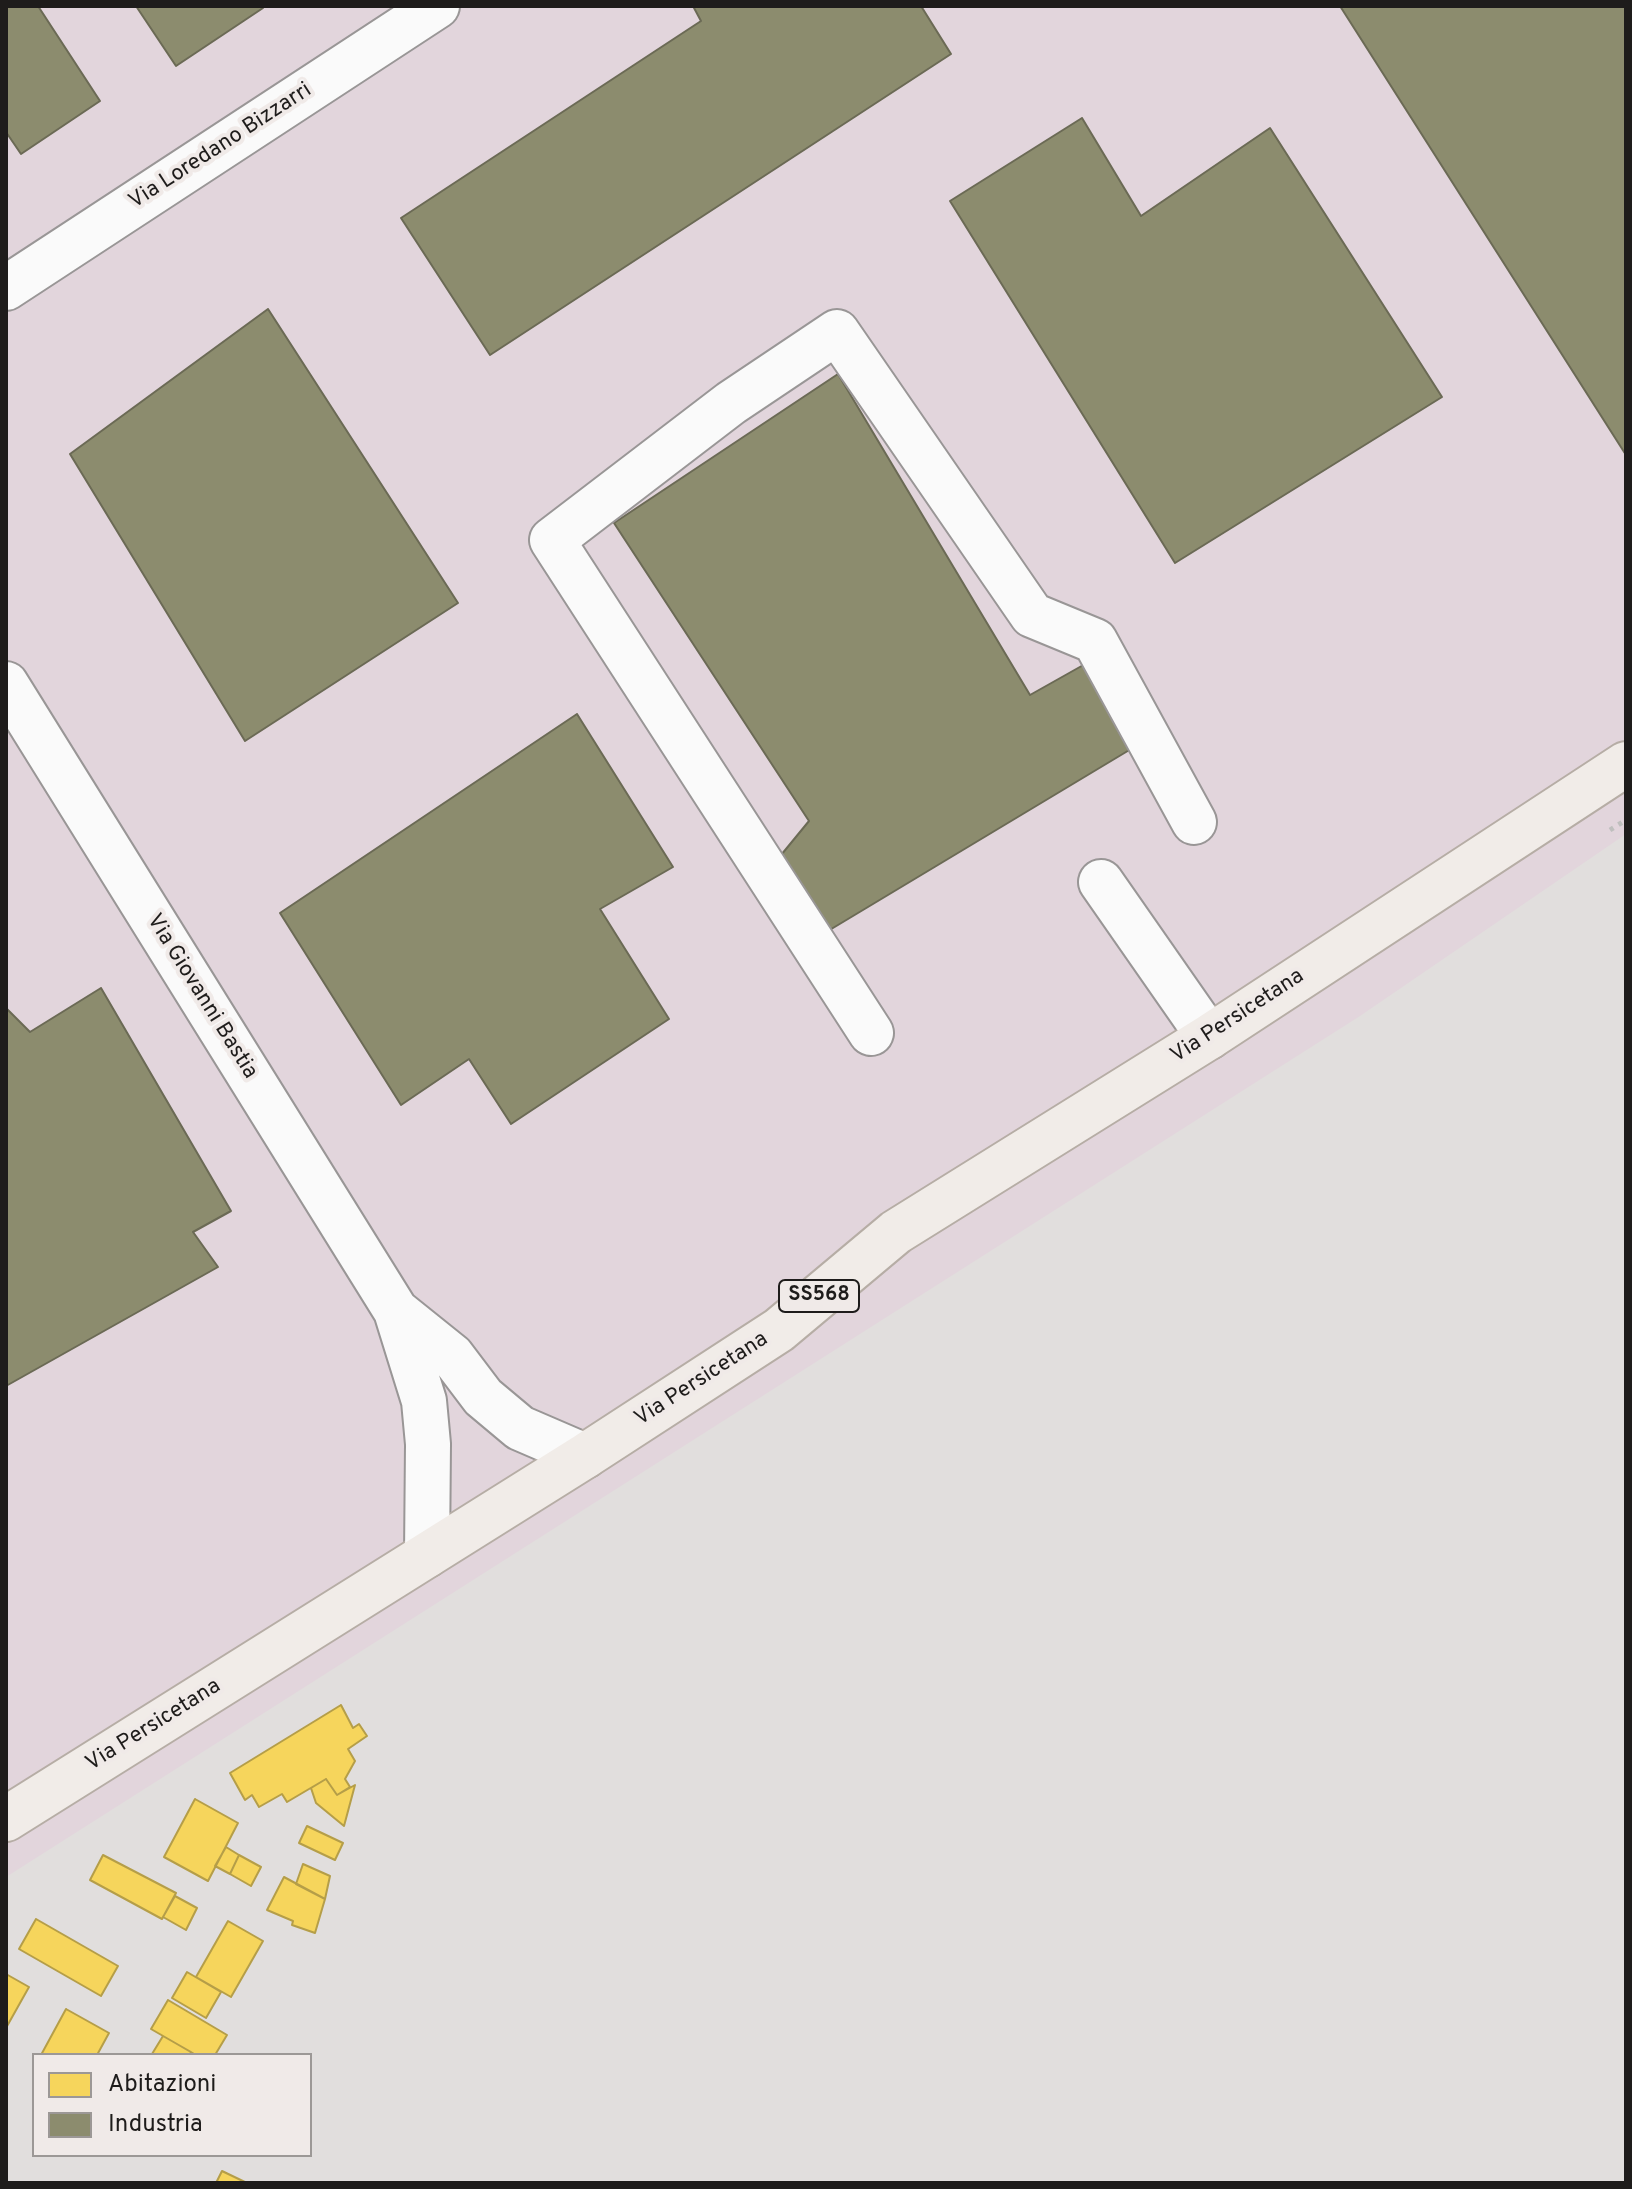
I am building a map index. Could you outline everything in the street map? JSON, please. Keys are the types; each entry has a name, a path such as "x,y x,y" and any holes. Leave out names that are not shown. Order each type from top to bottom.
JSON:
{"main road":[{"name":"Via Persicetana","path":"6,1819 585,1456 779,1330 896,1232 1209,1037 1626,764"}],"street":[{"name":"Via Loredano Bizzarri","path":"6,288 437,6"},
{"path":"871,1033 552,540 731,403 837,332 1032,615 1095,641 1194,822"},
{"name":"Via Giovanni Bastia","path":"6,684 396,1311 424,1401 428,1444 427,1555"},
{"path":"1101,882 1209,1037"},
{"name":"Via Giovanni Bastia","path":"396,1311 452,1356 483,1397 520,1428 585,1456"}],"shaded area":[{"path":"6,6 1626,6 1626,834 1360,1016 6,1877"}],"building: Abitazioni":[{"path":"341,1705 353,1728 359,1724 367,1736 348,1749 355,1761 345,1779 350,1787 337,1795 326,1779 287,1802 282,1794 259,1807 252,1795 245,1800 230,1773"},
{"path":"326,1779 337,1795 355,1785 344,1826 316,1803 311,1788"},
{"path":"195,1799 238,1823 208,1881 164,1857"},
{"path":"307,1826 343,1843 335,1860 299,1843"},
{"path":"226,1847 239,1855 230,1874 215,1866"},
{"path":"103,1855 176,1893 162,1919 90,1880"},
{"path":"239,1855 261,1867 251,1886 230,1874"},
{"path":"303,1864 330,1876 325,1899 296,1884"},
{"path":"284,1877 325,1899 315,1933 292,1925 293,1921 267,1910"},
{"path":"175,1896 197,1908 186,1930 163,1917"},
{"path":"36,1919 118,1966 101,1996 19,1949"},
{"path":"228,1921 263,1941 231,1997 196,1977"},
{"path":"187,1972 221,1992 206,2018 172,1998"},
{"path":"6,1974 29,1987 6,2028"},
{"path":"168,2000 227,2035 216,2053 193,2053 151,2029"},
{"path":"66,2009 109,2033 98,2053 42,2053"},
{"path":"163,2036 191,2052 191,2053 153,2053"},
{"path":"222,2171 247,2183 216,2183"}],"building: Industria":[{"path":"6,6 38,6 100,101 21,154 6,132"},
{"path":"136,6 262,6 263,8 176,66"},
{"path":"693,6 921,6 951,54 490,355 401,218 701,21"},
{"path":"1340,6 1626,6 1626,455"},
{"path":"1082,118 1141,216 1270,128 1442,397 1175,563 950,201"},
{"path":"268,309 458,603 245,741 70,454"},
{"path":"838,374 1030,695 1094,659 1146,740 818,937 777,860 809,821 614,523"},
{"path":"577,714 673,867 600,909 669,1019 511,1124 469,1059 401,1105 280,913"},
{"path":"101,988 231,1211 193,1232 218,1267 6,1386 6,1008 30,1032"}]}
